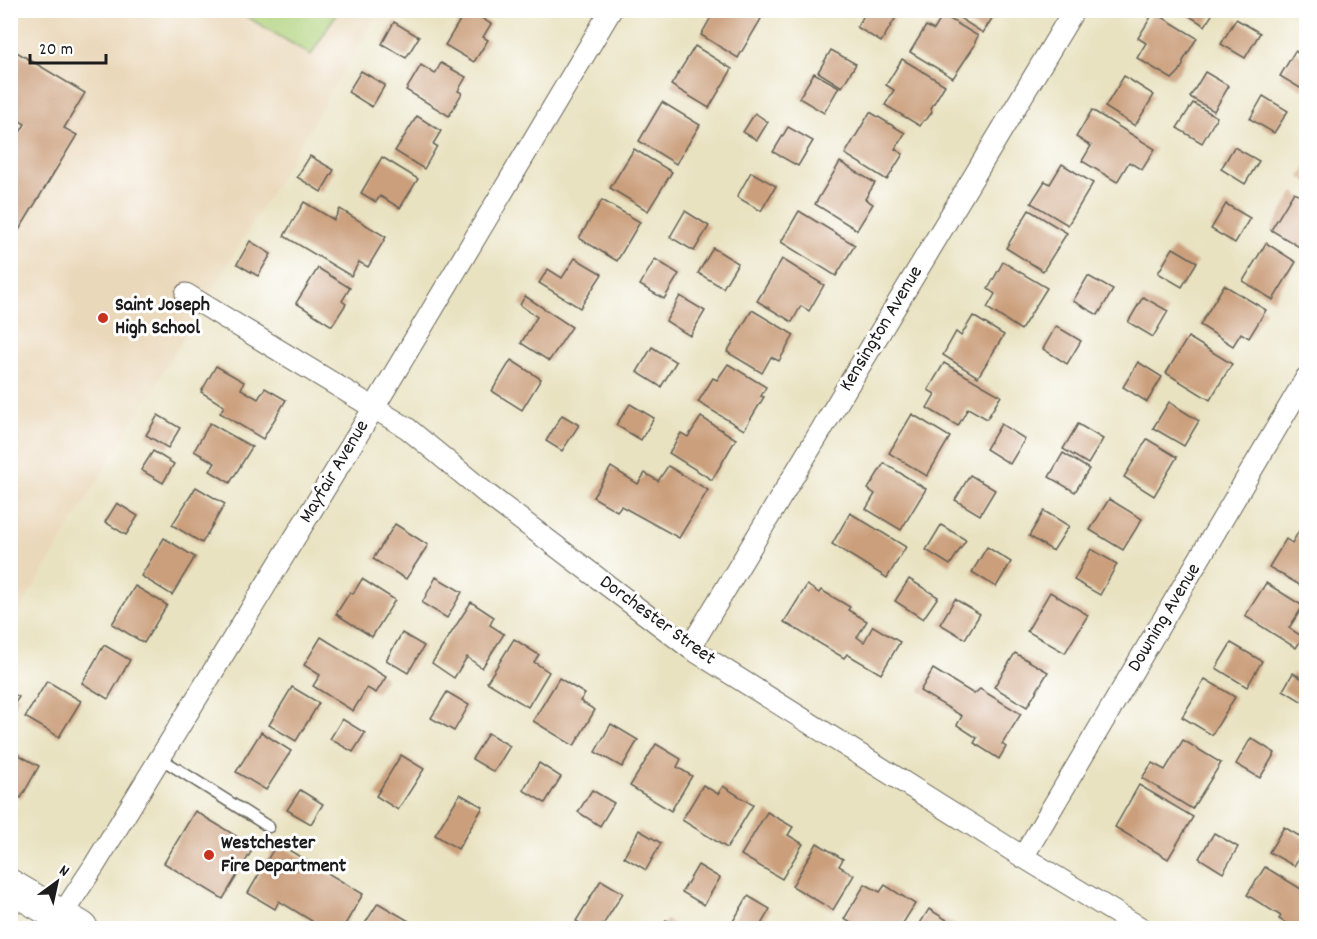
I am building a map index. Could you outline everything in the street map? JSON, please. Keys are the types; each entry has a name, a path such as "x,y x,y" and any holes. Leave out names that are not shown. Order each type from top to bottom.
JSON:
{"main road":[{"path":"10,886 65,924"}],"street":[{"name":"Mayfair Avenue","path":"65,924 160,758 374,408 611,10"},
{"name":"Kensington Avenue","path":"690,648 1074,10"},
{"name":"Dorchester Street","path":"186,294 407,428 487,494 690,648 1023,857 1141,928"},
{"name":"Downing Avenue","path":"1023,857 1306,378"}],"lane":[{"path":"160,758 268,827"}],"shaded area":[{"name":"Saint Joseph High School","path":"11,11 380,11 11,625"}],"green space":[{"path":"237,11 338,11 311,55"}],"building":[{"path":"466,10 491,24 483,37 488,40 474,62 445,45"},
{"path":"715,10 748,10 761,19 738,58 701,35"},
{"path":"867,10 881,10 895,19 881,42 857,27"},
{"path":"962,10 993,10 994,15 983,33 958,17"},
{"path":"1180,10 1215,10 1205,26"},
{"path":"1154,12 1197,38 1179,72 1172,79 1137,58 1146,43 1138,38"},
{"path":"943,15 978,36 975,45 953,78 910,52 926,26 934,30"},
{"path":"1236,19 1260,33 1245,58 1221,44"},
{"path":"394,22 419,37 406,58 382,44"},
{"path":"695,46 732,69 709,108 671,85"},
{"path":"10,48 85,93 64,128 77,135 10,245 10,149 25,124 10,115"},
{"path":"831,50 856,64 842,87 818,72"},
{"path":"1295,51 1306,58 1305,91 1280,76"},
{"path":"902,59 945,85 931,108 932,112 920,126 885,105 894,90 886,85"},
{"path":"441,63 466,77 458,91 462,93 449,116 406,90 421,65 435,74"},
{"path":"361,71 385,85 372,107 348,92"},
{"path":"1205,72 1229,86 1214,111 1190,97"},
{"path":"814,73 839,87 824,113 799,98"},
{"path":"1124,76 1154,95 1135,126 1105,107"},
{"path":"1263,96 1288,111 1274,133 1250,119"},
{"path":"662,102 700,125 676,164 639,141"},
{"path":"1193,103 1217,117 1202,143 1177,128"},
{"path":"1092,110 1155,149 1142,170 1129,162 1117,182 1082,161 1091,146 1076,137"},
{"path":"870,112 905,133 895,149 903,154 887,180 845,154"},
{"path":"755,113 768,122 757,140 743,132"},
{"path":"417,116 441,131 433,144 437,146 424,169 395,151"},
{"path":"788,127 813,141 798,166 773,152"},
{"path":"1234,147 1259,161 1245,184 1221,169"},
{"path":"634,149 672,172 648,211 610,188"},
{"path":"310,156 334,170 321,192 297,177"},
{"path":"382,157 418,179 400,208 380,196 376,202 361,193"},
{"path":"840,162 875,183 865,199 873,204 857,230 815,204"},
{"path":"1062,164 1093,183 1068,225 1031,203 1045,181 1050,184"},
{"path":"1306,166 1306,181 1300,177"},
{"path":"751,172 776,186 761,211 737,197"},
{"path":"1294,192 1306,200 1306,239 1301,248 1271,230"},
{"path":"602,200 640,222 617,261 579,238"},
{"path":"304,202 334,220 340,209 386,237 368,267 359,262 351,276 284,236"},
{"path":"1226,204 1250,218 1235,243 1211,229"},
{"path":"1029,210 1067,233 1043,271 1006,248"},
{"path":"685,211 709,226 694,251 670,237"},
{"path":"799,211 855,245 836,276 781,242"},
{"path":"250,241 271,254 258,276 237,264"},
{"path":"1266,243 1296,262 1273,300 1243,281"},
{"path":"713,248 738,263 723,288 698,273"},
{"path":"1173,248 1197,262 1182,287 1158,273"},
{"path":"575,258 602,274 580,308 539,283 548,269 562,278"},
{"path":"655,259 679,274 664,299 640,285"},
{"path":"782,259 824,285 809,311 801,306 792,322 757,301"},
{"path":"1003,262 1047,288 1021,330 987,308 995,294 988,289"},
{"path":"318,268 350,288 342,301 346,304 332,326 296,303"},
{"path":"1088,276 1113,290 1098,315 1073,301"},
{"path":"1224,285 1266,310 1249,338 1241,333 1233,346 1200,325"},
{"path":"525,296 572,327 549,361 521,343 537,317 520,305"},
{"path":"680,296 705,311 690,336 666,321"},
{"path":"1143,297 1168,311 1153,337 1128,322"},
{"path":"752,310 794,335 779,361 771,357 762,373 727,352"},
{"path":"973,316 1004,335 978,377 943,355 956,332 961,336"},
{"path":"1056,326 1081,341 1067,364 1043,349"},
{"path":"1188,337 1232,364 1210,400 1166,373"},
{"path":"652,347 676,362 661,387 637,372"},
{"path":"511,360 541,379 522,410 492,391"},
{"path":"1138,362 1162,377 1147,402 1123,387"},
{"path":"944,363 1001,396 987,419 968,408 958,426 927,408 935,394 928,390"},
{"path":"728,364 766,387 761,396 764,397 744,430 698,402 713,378 717,380"},
{"path":"216,366 244,382 241,389 258,399 265,388 286,400 263,439 220,413 224,406 201,392"},
{"path":"1169,402 1199,421 1184,446 1153,428"},
{"path":"630,404 654,418 641,440 616,425"},
{"path":"912,414 950,437 927,476 889,453"},
{"path":"158,415 180,428 168,448 146,435"},
{"path":"562,415 579,425 562,451 546,441"},
{"path":"701,417 736,439 712,480 669,453 681,433 688,437"},
{"path":"210,423 252,447 230,483 210,471 215,463 194,451"},
{"path":"1001,424 1025,439 1010,464 986,449"},
{"path":"1078,424 1103,439 1088,464 1063,449"},
{"path":"1147,439 1177,457 1154,496 1124,477"},
{"path":"153,451 174,464 163,483 141,470"},
{"path":"1063,453 1089,469 1075,492 1049,477"},
{"path":"884,463 926,489 901,530 866,509 875,494 868,489"},
{"path":"668,466 708,490 679,538 621,506 617,511 593,497 611,467 638,484 645,473 658,481"},
{"path":"970,475 995,490 980,515 955,500"},
{"path":"196,487 225,504 202,543 172,525"},
{"path":"1109,499 1142,519 1123,550 1090,530"},
{"path":"117,503 138,516 126,535 105,522"},
{"path":"1044,511 1069,526 1053,551 1029,536"},
{"path":"850,513 906,547 887,578 832,544"},
{"path":"395,524 428,545 406,579 373,559"},
{"path":"941,525 966,540 950,565 926,550"},
{"path":"1300,529 1306,533 1306,589 1269,567 1286,539 1292,543"},
{"path":"164,538 195,557 172,595 141,576"},
{"path":"987,547 1011,562 996,587 972,572"},
{"path":"1091,549 1117,564 1100,595 1074,580"},
{"path":"436,577 462,592 447,618 422,603"},
{"path":"362,579 395,600 372,637 336,614 350,592 353,594"},
{"path":"909,579 938,597 923,619 895,601"},
{"path":"1266,583 1303,606 1289,628 1303,637 1296,648 1245,616"},
{"path":"807,585 819,593 821,590 850,607 848,610 867,621 857,637 864,642 873,626 900,642 881,674 847,654 844,658 784,622"},
{"path":"135,586 167,605 144,643 112,624"},
{"path":"1050,592 1088,615 1065,653 1027,631"},
{"path":"955,599 980,614 965,639 940,624"},
{"path":"471,602 494,617 490,625 504,634 482,668 467,657 454,678 432,663"},
{"path":"402,633 424,646 408,673 386,660"},
{"path":"321,637 386,677 376,693 367,688 353,711 313,686 320,675 304,665"},
{"path":"514,639 539,655 534,662 549,672 528,707 487,682"},
{"path":"1231,643 1262,661 1247,687 1216,668"},
{"path":"104,645 130,660 108,699 82,683"},
{"path":"1015,653 1048,672 1027,707 994,687"},
{"path":"933,669 974,694 980,689 1021,714 1002,744 1006,747 999,759 974,743 977,738 957,725 962,716 920,691"},
{"path":"1293,673 1306,681 1306,704 1283,690"},
{"path":"559,678 585,694 580,701 595,710 574,746 533,721"},
{"path":"1205,679 1235,697 1212,735 1182,717"},
{"path":"47,681 81,701 59,737 25,717"},
{"path":"292,687 319,703 296,741 269,725"},
{"path":"10,692 19,697 10,710"},
{"path":"447,692 469,705 454,731 431,718"},
{"path":"342,719 365,733 353,752 330,739"},
{"path":"611,724 638,740 622,767 595,752"},
{"path":"261,732 291,751 266,790 236,772"},
{"path":"488,733 510,746 494,772 472,759"},
{"path":"1251,738 1275,753 1260,778 1236,764"},
{"path":"1183,740 1221,763 1192,809 1142,778 1152,763 1165,770"},
{"path":"656,744 681,759 677,767 692,776 671,811 630,786"},
{"path":"10,750 39,766 21,798 10,792"},
{"path":"401,755 424,769 398,810 376,796"},
{"path":"539,763 561,777 545,803 523,790"},
{"path":"703,785 718,794 723,786 753,805 727,848 682,820"},
{"path":"1139,785 1193,817 1168,859 1115,827"},
{"path":"300,790 323,804 311,824 287,810"},
{"path":"592,790 614,803 600,826 578,812"},
{"path":"460,794 483,807 458,849 435,835"},
{"name":"Westchester Fire Department","path":"195,811 254,847 223,899 164,863"},
{"path":"767,812 793,827 788,835 803,844 782,879 741,855"},
{"path":"1284,827 1306,840 1306,845 1294,866 1269,852"},
{"path":"639,830 661,843 646,870 624,857"},
{"path":"1214,833 1238,847 1223,873 1199,858"},
{"path":"277,843 363,894 343,928 308,928 312,921 279,901 275,909 248,893"},
{"path":"817,843 843,859 839,866 854,875 833,910 792,886"},
{"path":"698,865 720,878 704,905 682,892"},
{"path":"1265,867 1306,892 1306,928 1294,928 1279,919 1281,916 1247,895"},
{"path":"601,880 623,893 601,928 588,928 576,921"},
{"path":"865,884 880,892 885,885 915,904 900,928 860,928 844,919"},
{"path":"748,896 770,909 759,928 743,928 732,923"},
{"path":"378,903 421,928 362,928"},
{"path":"929,909 955,925 952,928 917,928"},
{"path":"666,920 679,928 661,928"}],"place":[{"name":"Saint Joseph High School","path":"103,318"},
{"name":"Westchester Fire Department","path":"209,855"}]}
